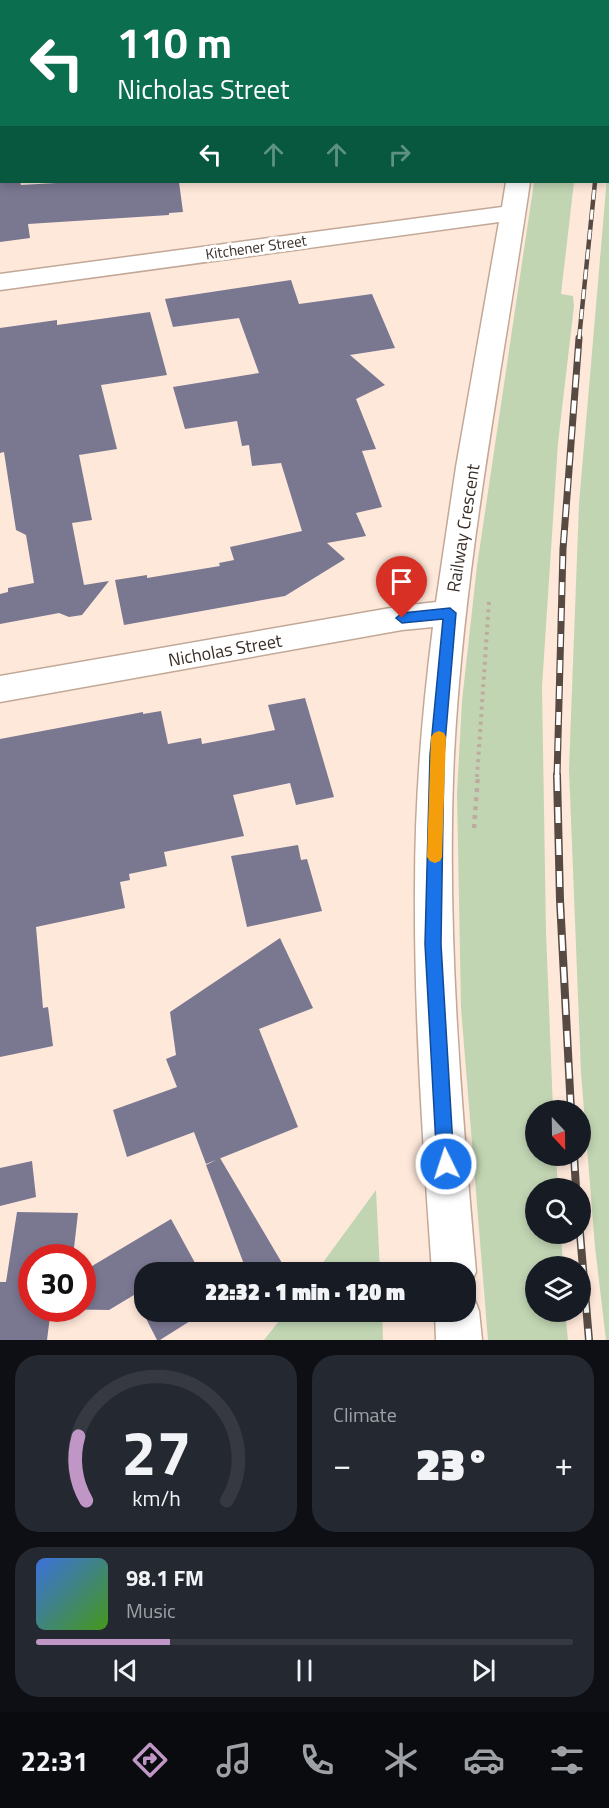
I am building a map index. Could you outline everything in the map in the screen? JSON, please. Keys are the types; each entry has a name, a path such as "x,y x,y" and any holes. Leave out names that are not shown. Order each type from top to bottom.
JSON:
{"street":[{"name":"Kitchener Street","path":"0,282 516,197"},
{"name":"Railway Crescent","path":"453,1262 442,1121 433,944 437,755 450,613 516,197"},
{"name":"Nicholas Street","path":"0,689 402,618 450,613"},
{"path":"458,1322 459,1340"}],"path":[{"path":"474,829 490,594"}],"green space":[{"path":"534,183 574,183 561,294 573,296 574,306 558,443 542,687 546,931 553,1100 525,1100 525,1166 557,1166 557,1178 525,1178 525,1244 562,1244 562,1256 525,1256 525,1322 566,1322 568,1340 488,1340 461,1008 457,793 462,701 477,566"},
{"path":"607,183 609,183 609,1340 606,1340 595,1247 588,1166 591,1166 591,1100 583,1100 581,1073 569,769 579,504"},
{"path":"376,1190 380,1262 323,1262"},
{"path":"278,1322 382,1322 383,1340 264,1340"}],"building":[{"path":"0,183 20,183 21,185 179,183 183,212 169,213 169,215 28,224 30,238 0,242"},
{"path":"291,280 299,304 372,294 395,348 350,355 385,385 356,399 376,449 362,451 382,507 356,513 366,536 327,543 345,559 285,596 124,625 115,580 147,575 147,578 220,566 219,563 234,560 230,547 302,531 281,463 252,466 249,445 242,446 237,421 185,429 173,387 259,373 239,318 173,327 165,299"},
{"path":"150,312 167,375 101,385 117,449 79,455 92,520 72,523 84,585 109,581 82,615 69,617 59,613 0,624 0,594 8,592 8,588 34,583 26,535 16,530 4,452 0,453 0,328 57,320 57,325"},
{"path":"305,698 334,797 296,805 290,783 233,795 244,836 164,852 167,866 129,874 130,880 120,882 125,908 36,927 43,1008 48,1007 53,1046 0,1057 0,739 143,712 143,714 161,711 168,744 201,738 202,744 275,730 268,705"},
{"path":"298,845 301,860 307,859 322,911 247,927 231,856"},
{"path":"280,938 313,1008 259,1029 298,1127 206,1164 194,1132 127,1157 113,1110 177,1087 166,1059 176,1055 170,1012"},
{"path":"220,1158 281,1262 243,1262 206,1165"},
{"path":"32,1161 36,1197 0,1206 0,1168"},
{"path":"17,1212 78,1213 74,1244 18,1244 18,1322 49,1322 47,1340 0,1340 0,1282 6,1282"},
{"path":"171,1219 195,1262 134,1262 134,1295 109,1310 96,1310 96,1264"},
{"path":"148,1322 189,1322 160,1340 157,1340"}],"railway":[{"path":"579,339 595,183"},
{"path":"557,776 563,549 579,338"},
{"path":"557,776 560,900 570,1100"},
{"path":"575,1166 575,1178"},
{"path":"581,1244 589,1340"}],"slow traffic":[{"path":"435,857 439,737"}],"route":[{"path":"402,618 450,613 437,755 433,944 446,1164"}]}
